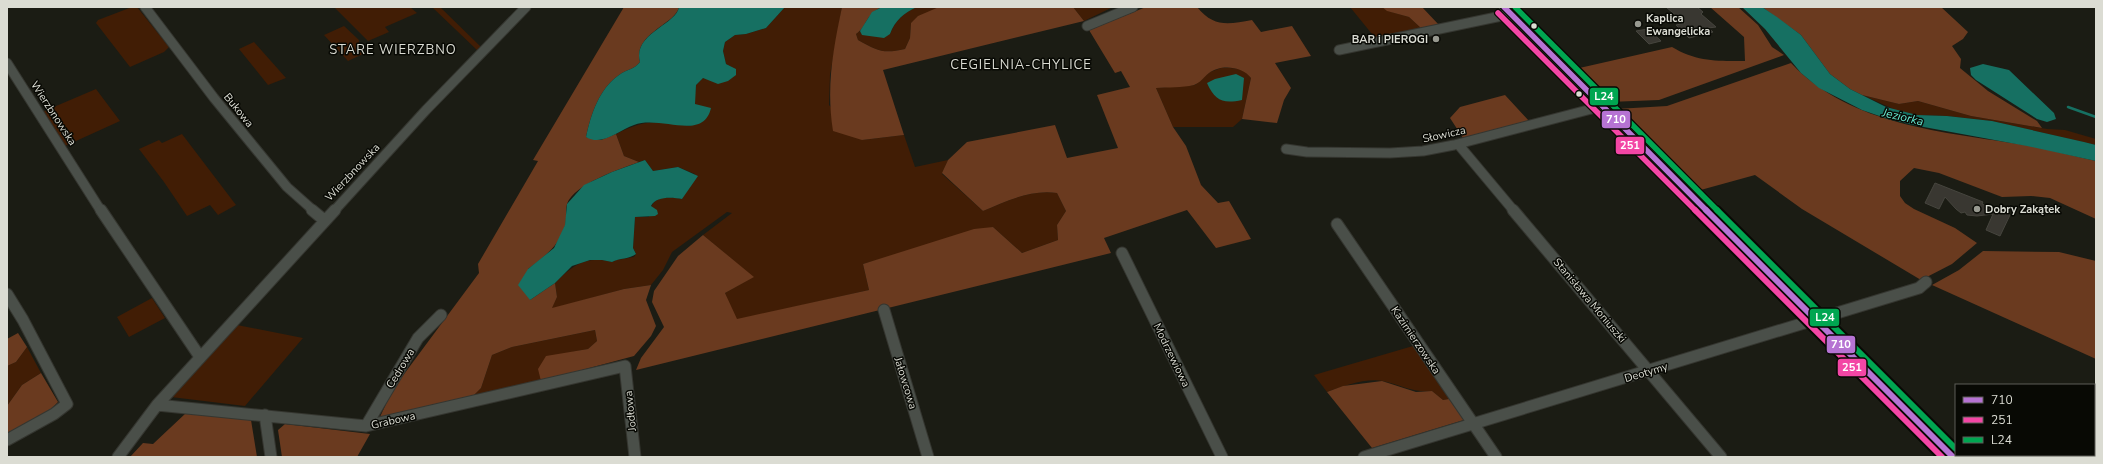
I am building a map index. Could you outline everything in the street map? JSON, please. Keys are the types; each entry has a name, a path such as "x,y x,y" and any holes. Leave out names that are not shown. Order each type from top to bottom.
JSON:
{"street":[{"name":"Bukowa","path":"145,7 214,98 282,181 324,220"},
{"name":"Wierzbnowska","path":"118,457 157,405 200,356 426,110 526,7"},
{"path":"1087,26 1133,7"},
{"path":"1339,50 1508,11 1952,457"},
{"name":"Wierzbnowska","path":"7,63 124,246 200,356"},
{"name":"Słowicza","path":"1286,149 1307,152 1390,153 1423,151 1458,144 1603,106"},
{"name":"Stanisława Moniuszki","path":"1458,144 1721,457"},
{"name":"Kazimierzowska","path":"1337,224 1496,457"},
{"name":"Modrzewiowa","path":"1122,253 1222,457"},
{"name":"Deotymy","path":"1364,457 1919,288 1926,282"},
{"path":"7,294 23,320 67,404 54,414 7,440"},
{"name":"Jałowcowa","path":"884,310 928,457"},
{"name":"Cedrowa","path":"366,426 418,338 441,315"},
{"name":"Grabowa","path":"157,405 366,426 625,366"},
{"name":"Jodłowa","path":"625,366 635,457"},
{"path":"265,415 272,457"}],"shaded area":[{"path":"132,7 137,7 169,47 164,52 130,67 96,23 98,20"},
{"path":"334,7 410,7 417,13 385,27 389,32 368,41"},
{"path":"432,7 440,7 481,47 477,50"},
{"path":"624,7 679,7 671,19 655,30 642,44 639,52 640,62 638,65 619,75 606,87 593,111 588,128 586,137 601,140 616,134 624,156 639,162 598,178 571,197 566,207 565,226 559,240 545,255 528,269 530,300 555,283 557,297 552,308 624,289 651,285 646,300 656,326 651,336 634,356 541,381 538,369 546,356 588,349 597,341 595,330 512,347 492,355 481,388 474,395 379,419 393,389 479,273 478,264 538,161 533,160"},
{"path":"785,7 842,7 830,75 829,105 862,140 904,135 915,167 948,160 942,174 983,211 1029,194 1048,192 1057,193 1066,211 1057,225 1058,240 1022,253 993,227 863,264 869,290 736,320 725,293 753,277 703,235 732,213 727,212 672,252 663,270 651,285 624,289 551,309 557,297 555,283 574,267 587,261 603,260 612,262 634,257 636,254 633,248 635,217 649,217 652,205 659,199 682,199 695,174 678,167 653,171 645,160 639,162 624,156 616,134 644,123 652,122 691,126 696,85 703,78 708,79 735,69 726,64 723,51 725,42 735,35 746,34 766,28"},
{"path":"842,7 882,7 872,13 863,28 856,34 858,40 876,49 886,51 905,49 910,38 911,23 918,16 939,7 1073,7 1084,21 883,70 904,135 862,140 833,131 830,84 833,54"},
{"path":"917,7 939,7 911,23 910,38 905,49 886,51 876,49 858,40 856,34 860,31 863,35 890,34 894,25 900,18"},
{"path":"1073,7 1113,7 1084,21"},
{"path":"1146,7 1197,7 1203,14 1222,23 1236,23 1252,20 1261,32 1292,26 1311,56 1275,63 1291,88 1284,100 1277,123 1242,119 1251,78 1243,71 1237,69 1225,67 1219,68 1209,73 1194,85 1156,88 1173,127 1186,146 1201,185 1218,203 1229,201 1251,239 1216,248 1187,210 1104,238 1111,253 636,370 641,358 664,327 652,302 654,291 678,256 703,235 754,277 725,293 737,319 869,290 863,264 974,229 993,227 1022,253 1058,240 1057,225 1066,211 1057,193 1048,192 1029,194 983,211 942,173 948,160 967,142 1055,125 1067,158 1118,148 1097,95 1130,87 1121,71 1115,73 1089,30"},
{"path":"1350,7 1382,7 1388,11 1409,17 1422,29 1376,39"},
{"path":"1382,7 1422,7 1439,25 1422,29 1409,17 1387,11"},
{"path":"1710,7 1738,7 1758,25 1772,47 1784,55 1659,100 1609,102 1575,69 1672,47 1690,56 1707,60 1745,61 1744,37"},
{"path":"1762,7 1941,7 1968,32 1963,39 1952,46 1961,59 1960,68 1988,91 2037,121 2042,128 1971,116 1918,101 1899,104 1862,95 1850,89 1830,74 1801,35"},
{"path":"344,26 359,40 358,50 363,54 348,61 324,35"},
{"path":"254,42 286,78 268,85 239,49"},
{"path":"1791,63 1815,84 1841,101 1900,123 1963,136 2034,147 2096,161 2096,219 2050,198 2031,196 2002,197 1939,173 1914,168 1900,181 1900,196 1905,203 1914,209 1955,228 1977,243 1952,264 1921,280 1802,209 1755,175 1697,191 1616,109 1667,106"},
{"path":"1221,68 1234,68 1242,70 1251,78 1242,119 1233,127 1173,127 1156,88 1195,85 1210,72"},
{"path":"96,89 120,121 65,146 42,112"},
{"path":"1505,95 1529,121 1463,138 1450,118 1460,107"},
{"path":"1862,95 1899,104 1918,101 1971,116 2047,129 2065,130 2096,139 2096,145 1992,121 1947,116 1917,115 1896,110"},
{"path":"182,134 236,205 218,215 210,205 187,216 139,149 159,140 162,143"},
{"path":"1983,251 2059,252 2096,261 2096,359 1932,285 1959,270"},
{"path":"152,298 165,318 129,337 117,317"},
{"path":"237,325 303,338 245,406 171,397"},
{"path":"595,330 597,341 588,349 546,357 541,381 474,395 481,388 492,355 512,347"},
{"path":"18,333 27,347 16,362 7,366 7,339"},
{"path":"1413,346 1449,399 1443,400 1432,391 1413,390 1376,380 1355,383 1327,392 1314,375"},
{"path":"27,347 41,373 22,385 7,406 7,366 16,362"},
{"path":"41,373 58,402 50,410 7,434 7,406 22,385"},
{"path":"1382,381 1416,392 1432,391 1443,400 1449,399 1464,420 1372,448 1327,392 1343,386"},
{"path":"186,413 251,420 257,457 130,457 143,443 153,444"},
{"path":"285,424 370,434 357,457 282,457 278,430"}],"water":[{"path":"679,7 785,7 766,28 746,34 735,35 725,42 723,51 726,64 736,69 736,75 728,81 718,84 703,78 696,85 695,104 711,108 707,118 699,124 680,126 645,123 628,127 604,139 592,140 586,137 593,111 606,87 619,75 638,65 640,62 639,52 642,44 648,37 671,19"},
{"path":"882,7 917,7 900,18 894,25 890,34 884,38 862,35 860,31 872,12"},
{"name":"Jeziorka","path":"1742,7 1762,7 1777,17 1801,35 1830,74 1850,89 1886,107 1917,115 1947,116 1992,121 2096,145 2096,161 2027,146 1913,125 1888,119 1862,110 1819,88 1801,73 1765,29"},
{"path":"1983,64 2009,70 2054,113 2056,119 2047,122 2037,119 1976,80 1971,75 1970,68"},
{"path":"1236,74 1244,78 1242,100 1230,102 1220,100 1213,94 1207,83 1215,79"},
{"path":"645,160 653,171 678,167 698,176 682,199 669,198 657,200 651,206 657,210 658,214 655,216 635,217 633,248 636,254 631,257 612,262 590,260 572,266 555,283 530,300 518,285 528,269 554,248 565,225 567,204 584,185 612,172"}],"building":[{"path":"1666,7 1697,7 1703,12 1701,14 1716,27 1708,28 1713,32 1689,38 1676,25 1685,23"},
{"path":"1648,29 1661,41 1649,44 1636,31"},
{"name":"Dobry Zakątek","path":"1935,183 1983,202 1982,204 2010,215 2000,236 1986,230 1993,214 1977,216 1967,215 1965,212 1961,213 1945,197 1939,209 1925,203"}],"waterway":[{"path":"2068,107 2096,117"}],"transit line":[{"name":"710","path":"1504,7 1953,457"},
{"name":"L24","path":"1515,7 1955,448"},
{"name":"251","path":"1498,13 1942,457"}],"place":[{"name":"Kaplica Ewangelicka","path":"1638,24"},
{"name":"BAR i PIEROGI","path":"1436,39"},
{"name":"Dobry Zakątek","path":"1977,209"}],"district":[{"name":"STARE WIERZBNO","path":"393,49"},
{"name":"CEGIELNIA-CHYLICE","path":"1021,64"}]}
